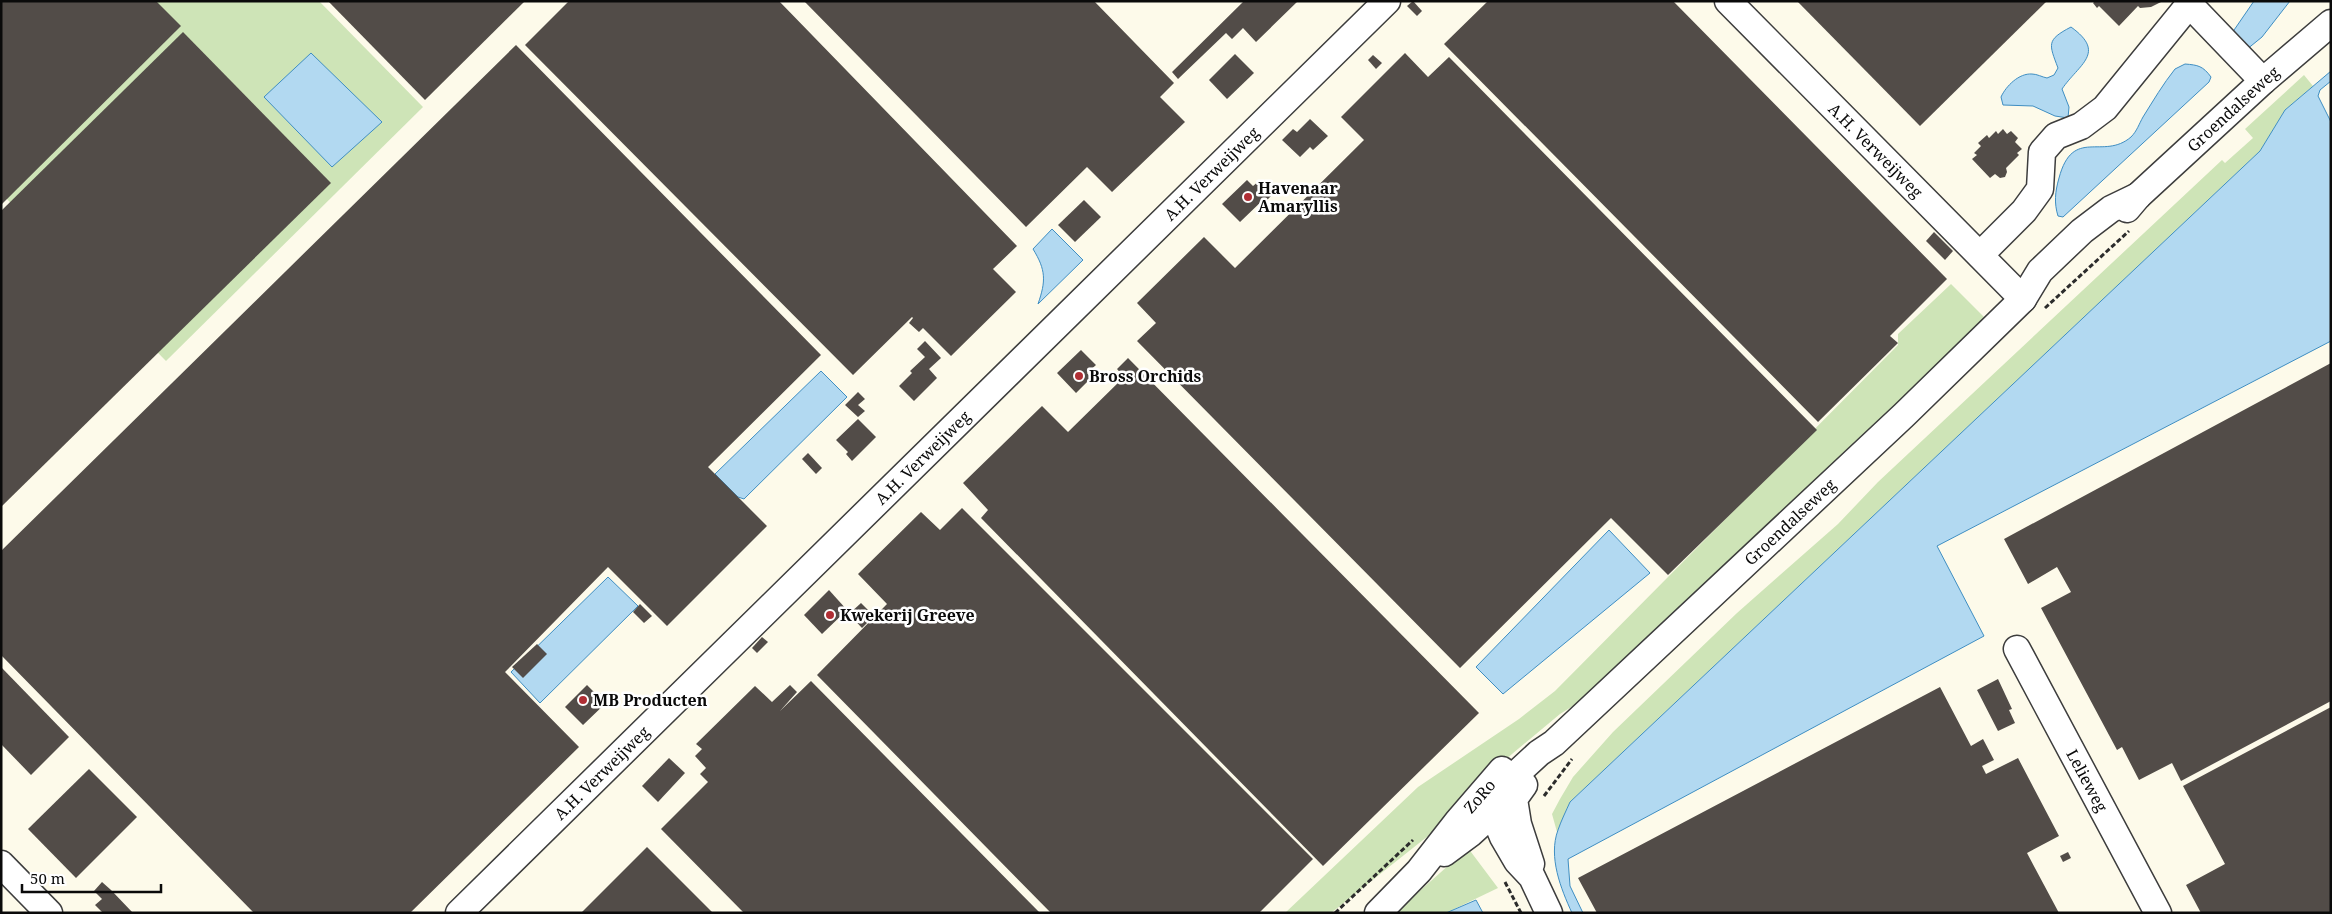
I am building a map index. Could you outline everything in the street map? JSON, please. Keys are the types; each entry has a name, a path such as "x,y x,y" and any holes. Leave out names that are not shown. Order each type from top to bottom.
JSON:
{"street":[{"name":"A.H. Verweijweg","path":"459,913 1387,1"},
{"name":"A.H. Verweijweg","path":"1728,1 2023,299"},
{"path":"1980,255 2024,211 2040,188 2042,152 2056,136 2080,126 2105,108 2187,8 2257,87"},
{"name":"Groendalseweg","path":"1549,913 1532,878 1517,861 1503,837 1493,813 1500,789 1539,753 1554,743 1904,414 2023,299 2040,271 2082,231 2111,209 2138,196 2257,87 2331,23"},
{"name":"Lelieweg","path":"2017,648 2158,913"},
{"name":"Groendalseweg","path":"1493,813 1547,762 1554,743"},
{"name":"ZoRo","path":"1378,913 1419,871 1458,821 1509,762 1529,745 1554,743"},
{"name":"Groendalseweg","path":"1524,785 1514,799 1518,824 1530,856 1532,878"},
{"name":"ZoRo","path":"1419,871 1471,833 1493,813"},
{"path":"1,864 49,913"}],"green space":[{"path":"1,1 319,1 423,107 166,361 1,193"},
{"path":"2304,75 2313,86 2285,110 2260,151 1570,802 1557,832 1552,814 1560,799 1573,777 1613,732 1737,613 1838,524 1878,482 2222,160 2225,163 2253,138 2245,129"},
{"path":"1951,284 1988,321 1592,694 1560,714 1493,771 1457,813 1331,913 1285,913 1418,787 1519,719 1555,691 1898,345 1898,334"},
{"path":"1468,848 1498,888 1446,913 1395,913"}],"water":[{"path":"2254,1 2290,1 2262,37 2246,50 2232,33"},
{"path":"2071,27 2082,36 2087,44 2088,51 2082,65 2062,89 2069,107 2068,118 2055,116 2033,106 2003,105 2001,97 2003,93 2018,78 2027,74 2036,74 2047,78 2054,75 2058,68 2052,43 2057,36"},
{"path":"311,53 382,122 332,167 264,97"},
{"path":"2185,64 2203,68 2211,77 2209,82 2063,217 2058,216 2056,193 2059,178 2065,162 2072,153 2090,147 2120,144 2131,137 2175,69"},
{"path":"2331,71 2331,81 2320,90 2318,96 2331,122 2331,341 1937,546 1984,636 1568,859 1570,886 1583,913 1572,913 1557,873 1554,851 1558,830 1570,802 2260,151 2285,110"},
{"path":"1052,229 1083,260 1038,304 1043,276 1040,263 1033,249"},
{"path":"821,371 847,397 744,499 738,497 715,474"},
{"path":"1609,530 1650,573 1503,694 1476,667"},
{"path":"608,577 638,606 540,703 511,672"},
{"path":"1476,900 1483,913 1446,913"}],"building":[{"path":"1,1 156,1 181,26 1,205"},
{"path":"328,1 525,1 425,100"},
{"path":"569,1 779,1 1017,246 993,269 1016,292 951,356 923,328 919,332 909,323 912,317 853,375 525,45"},
{"path":"804,1 1094,1 1174,83 1160,97 1185,122 1112,192 1087,167 1026,227"},
{"path":"1244,1 1298,1 1256,42 1243,28 1232,39 1226,33 1178,79 1172,72"},
{"path":"1413,1 1422,11 1417,16 1407,6"},
{"path":"1488,1 1673,1 1947,279 1890,336 1898,343 1818,422 1444,44"},
{"path":"1797,1 2047,1 1920,126"},
{"path":"2095,1 2163,1 2151,7 2140,8 2138,6 2119,26 2099,6 2097,8 2093,3"},
{"path":"183,32 331,183 1,507 1,211"},
{"path":"516,45 821,355 708,467 767,526 667,626 608,567 505,672 579,747 410,913 254,913 1,655 1,551"},
{"path":"1405,53 1428,77 1449,57 1817,430 1668,575 1611,518 1460,668 1137,341 1156,323 1137,303 1204,237 1235,268 1364,140 1341,117"},
{"path":"1235,54 1254,73 1227,99 1209,80"},
{"path":"1373,55 1382,63 1376,69 1368,60"},
{"path":"1310,119 1328,136 1313,150 1310,147 1300,157 1282,140 1293,129 1297,132"},
{"path":"2003,129 2007,134 2011,131 2018,138 2015,142 2022,149 2017,153 2019,155 2006,168 2005,177 2000,178 1995,174 1990,178 1972,159 1977,155 1974,153 1981,146 1978,143 1987,135 1989,138 1996,131 1998,134"},
{"path":"1247,180 1253,186 1259,181 1273,194 1267,200 1265,198 1240,222 1222,204"},
{"path":"1084,200 1101,217 1075,242 1058,225"},
{"path":"1934,232 1953,251 1945,260 1926,241"},
{"path":"925,341 941,358 929,369 937,378 914,401 899,386 912,373 910,371 925,357 917,349"},
{"path":"1081,350 1096,365 1087,373 1091,378 1076,393 1057,373"},
{"path":"1128,358 1479,713 1323,866 981,518 988,510 963,483 1042,406 1068,432 1124,377 1117,369"},
{"path":"2331,363 2331,701 2181,781 2172,763 2139,780 2122,747 2117,750 2041,608 2071,592 2057,567 2028,584 2004,539"},
{"path":"858,392 865,399 858,405 865,411 858,417 845,405"},
{"path":"858,419 876,437 852,461 846,454 848,452 836,440"},
{"path":"808,453 822,468 816,474 802,459"},
{"path":"962,508 1313,859 1259,913 1051,913 817,675 887,604 858,574 921,512 940,530"},
{"path":"829,590 847,610 822,634 804,615"},
{"path":"861,603 874,616 862,628 849,614"},
{"path":"640,604 652,616 644,623 633,612"},
{"path":"762,637 768,642 757,653 752,648"},
{"path":"537,644 547,654 523,678 512,667"},
{"path":"1,667 69,737 31,775 1,744"},
{"path":"1998,679 2012,709 2009,710 2015,723 1998,731 1977,690"},
{"path":"811,681 1040,913 744,913 661,829 708,782 700,774 706,768 695,756 702,749 696,744 755,686 772,702 790,685 797,692 780,711"},
{"path":"587,685 598,696 601,693 608,701 583,725 565,707"},
{"path":"1940,687 1971,746 1983,739 1994,760 1982,766 1986,774 2018,758 2059,836 2027,853 2059,913 1597,913 1578,878"},
{"path":"2331,707 2331,913 2201,913 2186,885 2225,864 2183,786"},
{"path":"669,758 685,773 658,802 642,786"},
{"path":"89,769 137,817 76,878 28,829"},
{"path":"647,847 713,913 581,913"},
{"path":"2068,852 2071,858 2063,862 2060,856"},
{"path":"102,882 133,913 103,913 95,905 102,899 94,891"}],"place":[{"name":"Havenaar Amaryllis","path":"1248,197"},
{"name":"Bross Orchids","path":"1079,376"},
{"name":"Kwekerij Greeve","path":"830,615"},
{"name":"MB Producten","path":"583,700"}]}
